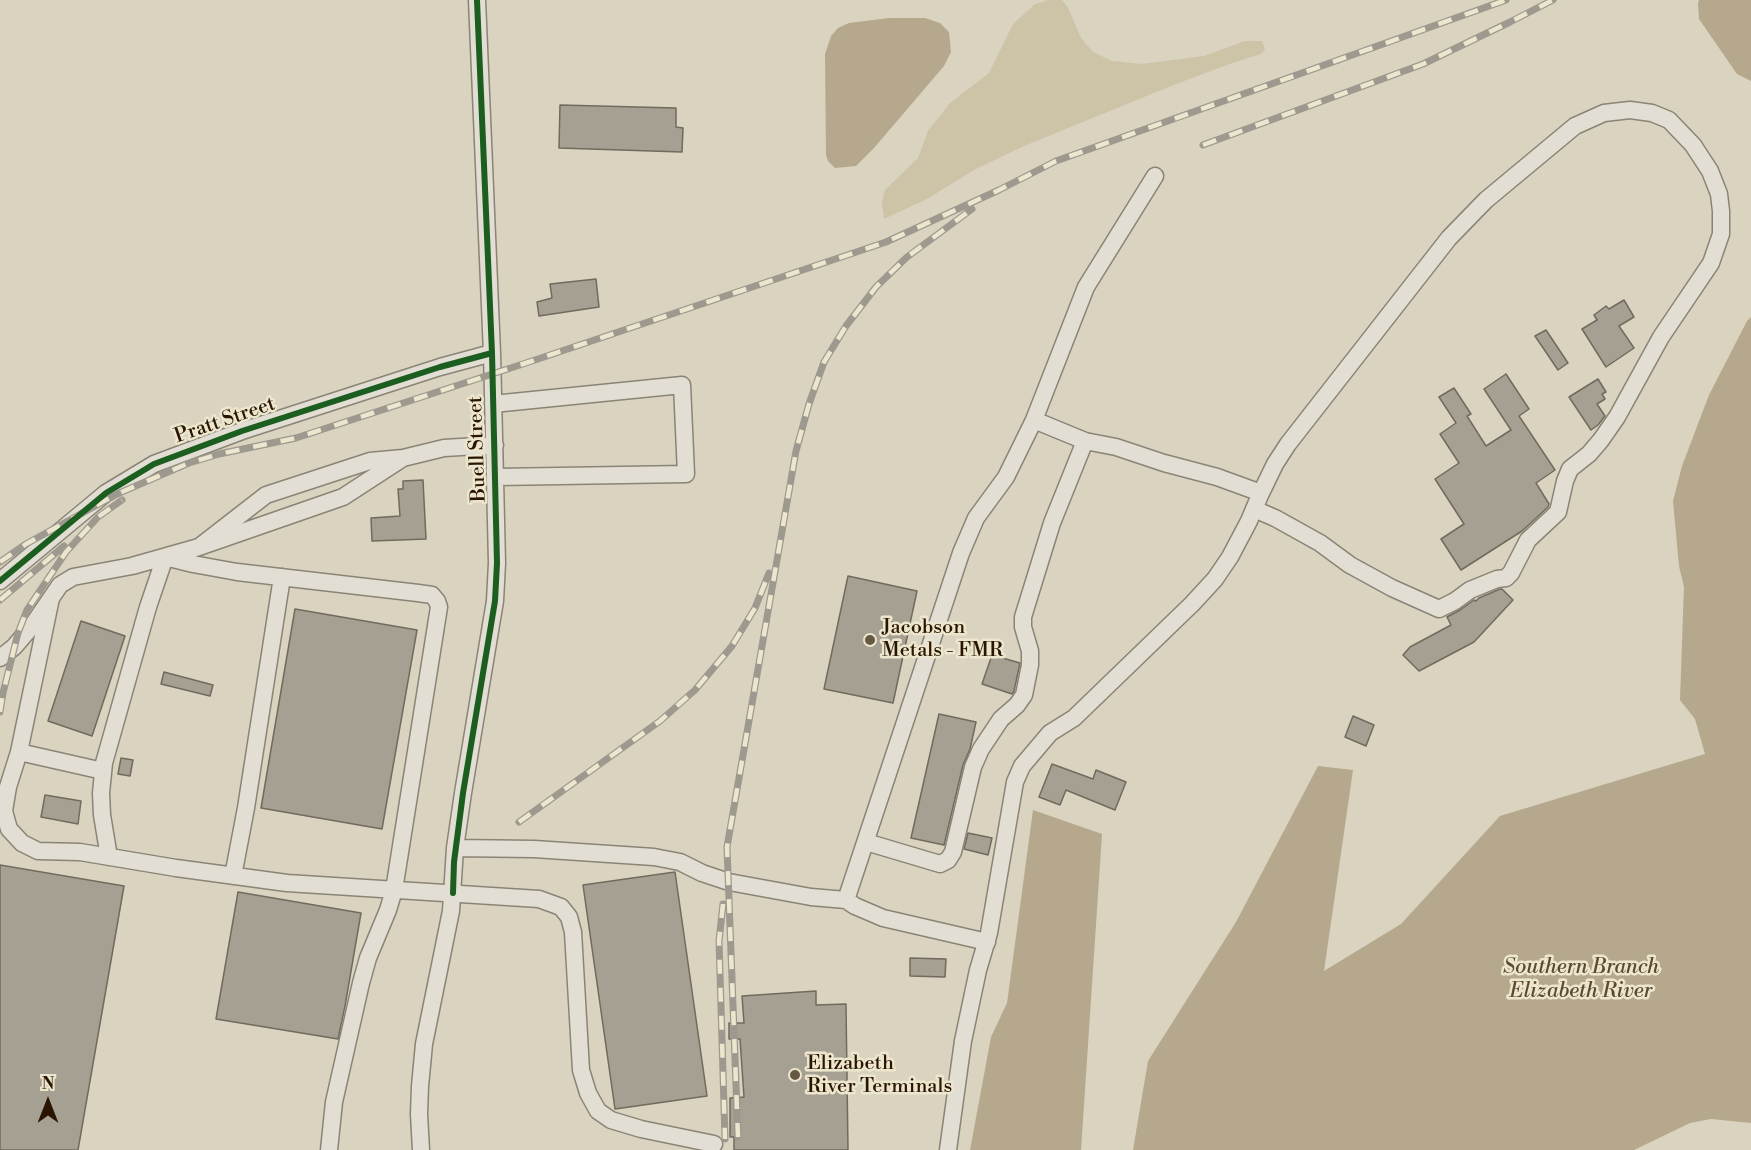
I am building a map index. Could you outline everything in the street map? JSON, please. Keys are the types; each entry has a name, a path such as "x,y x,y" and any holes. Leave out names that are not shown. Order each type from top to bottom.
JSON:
{"street":[{"name":"Buell Street","path":"421,1150 419,1096 424,1044 453,893 455,848 495,601 497,563 492,353 477,0"},
{"path":"948,1150 963,1041 978,970 987,942 1015,782 1022,766 1050,733 1074,718 1215,579 1230,557 1275,464 1288,444 1449,238 1486,200 1575,126 1604,113 1630,110 1652,113 1669,120 1693,145 1710,171 1719,194 1720,234 1711,263 1661,337 1617,417 1601,440 1570,469 1564,481 1558,512 1528,540 1506,578 1497,579 1470,590 1439,609 1392,588 1350,565 1320,543 1254,509"},
{"path":"846,900 961,553 976,518 1006,477 1034,420 1086,288 1155,176"},
{"name":"Pratt Street","path":"0,581 106,493 154,464 242,431 440,367 492,353"},
{"path":"493,404 682,385 686,474 496,477"},
{"path":"1034,420 1085,441 1116,447 1217,477 1261,493"},
{"path":"866,842 940,864 948,860 953,852 973,767 981,748 1001,719 1017,705 1024,695 1030,665 1030,651 1023,627 1023,617 1052,523 1085,441"},
{"path":"199,547 266,495 370,461 403,458 444,448 495,445"},
{"path":"0,658 14,647 32,626 60,585 73,578 199,547 343,497 403,458"},
{"path":"165,557 215,568 418,593 432,596 439,607 394,890 361,983 334,1102 329,1150"},
{"path":"109,857 102,815 103,771 148,607 165,557"},
{"path":"233,876 246,808 282,577"},
{"path":"51,598 19,752 8,787 4,811 9,829 22,843 38,851 80,852 287,883 539,899 561,907 569,917 573,932 581,1070 588,1093 598,1111 611,1120 641,1129 714,1144"},
{"path":"19,752 103,771"},
{"path":"455,848 534,849 654,857 681,862 702,873 729,882 811,897 846,900 883,918 987,942"}],"shaded area":[{"path":"1049,0 1062,0 1081,38 1093,52 1112,61 1142,64 1204,56 1245,41 1262,41 1265,49 1261,54 1176,84 1024,146 974,170 927,199 884,219 882,202 885,190 918,158 928,131 950,103 989,73 1013,24 1035,4"}],"water":[{"path":"1699,0 1751,0 1751,81 1737,74 1699,19"},
{"path":"889,18 925,18 940,23 949,32 951,52 944,66 856,166 835,168 826,155 825,54 831,36 838,28 849,23"},
{"name":"Southern Branch Elizabeth River","path":"1751,317 1751,1123 1711,1119 1690,1123 1634,1150 1133,1150 1148,1061 1236,922 1318,766 1353,770 1324,971 1401,924 1500,816 1705,754 1695,719 1680,700 1684,587 1679,566 1673,501 1682,466 1709,395"},
{"path":"1033,810 1102,834 1081,1150 970,1150 991,1037 1007,1003"}],"building":[{"path":"560,105 676,108 676,127 683,128 682,152 559,148"},
{"path":"596,279 599,307 539,316 537,302 552,298 550,284"},
{"path":"1624,300 1634,317 1619,326 1634,348 1606,367 1582,329 1597,320 1594,315 1606,306 1609,309"},
{"path":"1546,330 1568,363 1558,370 1535,336"},
{"path":"1506,374 1529,409 1519,416 1555,470 1536,483 1549,504 1522,531 1461,570 1441,539 1464,524 1435,479 1459,463 1440,434 1456,423 1439,397 1454,388 1471,414 1467,416 1486,446 1511,430 1484,389"},
{"path":"1598,379 1606,392 1602,394 1605,399 1597,404 1605,416 1591,430 1569,397"},
{"path":"423,480 426,539 372,541 371,518 400,516 398,489 403,489 403,481"},
{"name":"Jacobson Metals - FMR","path":"848,576 917,591 893,703 824,689"},
{"path":"1500,589 1513,600 1474,642 1419,671 1403,655 1410,647 1451,625 1447,617 1474,600"},
{"path":"295,609 417,630 382,829 261,808"},
{"path":"81,621 125,636 92,736 48,721"},
{"path":"992,655 1020,663 1012,694 982,684"},
{"path":"164,672 213,685 210,696 161,684"},
{"path":"939,714 976,722 944,845 911,838"},
{"path":"1353,716 1374,725 1366,746 1345,737"},
{"path":"121,758 133,760 130,776 118,774"},
{"path":"1052,764 1093,779 1096,770 1126,782 1115,810 1066,790 1060,805 1039,797"},
{"path":"45,795 81,801 78,824 41,817"},
{"path":"968,833 992,838 988,855 964,849"},
{"path":"0,865 124,886 78,1150 0,1150"},
{"path":"675,872 707,1096 615,1109 583,885"},
{"path":"238,892 361,913 338,1039 216,1019"},
{"path":"910,958 946,959 945,977 910,976"},
{"name":"Elizabeth River Terminals","path":"816,991 816,1005 846,1004 848,1150 734,1150 734,1137 730,1137 730,1098 744,1097 740,1039 729,1039 729,1023 744,1023 742,996"}],"railway":[{"path":"0,562 26,544 117,494 189,463 219,454 296,438 886,242 1056,161 1506,0"},
{"path":"1203,145 1423,64 1553,0"},
{"path":"738,1137 727,847 796,451 824,362 846,326 876,287 907,257 972,209"},
{"path":"0,712 18,633 27,610 66,552 98,517 122,500"},
{"path":"0,600 64,546"},
{"path":"519,822 660,721 695,690 732,646 755,608 769,573"},
{"path":"723,904 719,941 725,1139"}],"cycle path":[{"path":"453,893 454,862 463,793 495,601 497,563 492,353 477,0"},
{"path":"0,581 106,493 154,464 242,431 440,367 492,353"}],"place":[{"name":"Jacobson Metals - FMR","path":"870,640"},
{"name":"Elizabeth River Terminals","path":"795,1075"}]}
